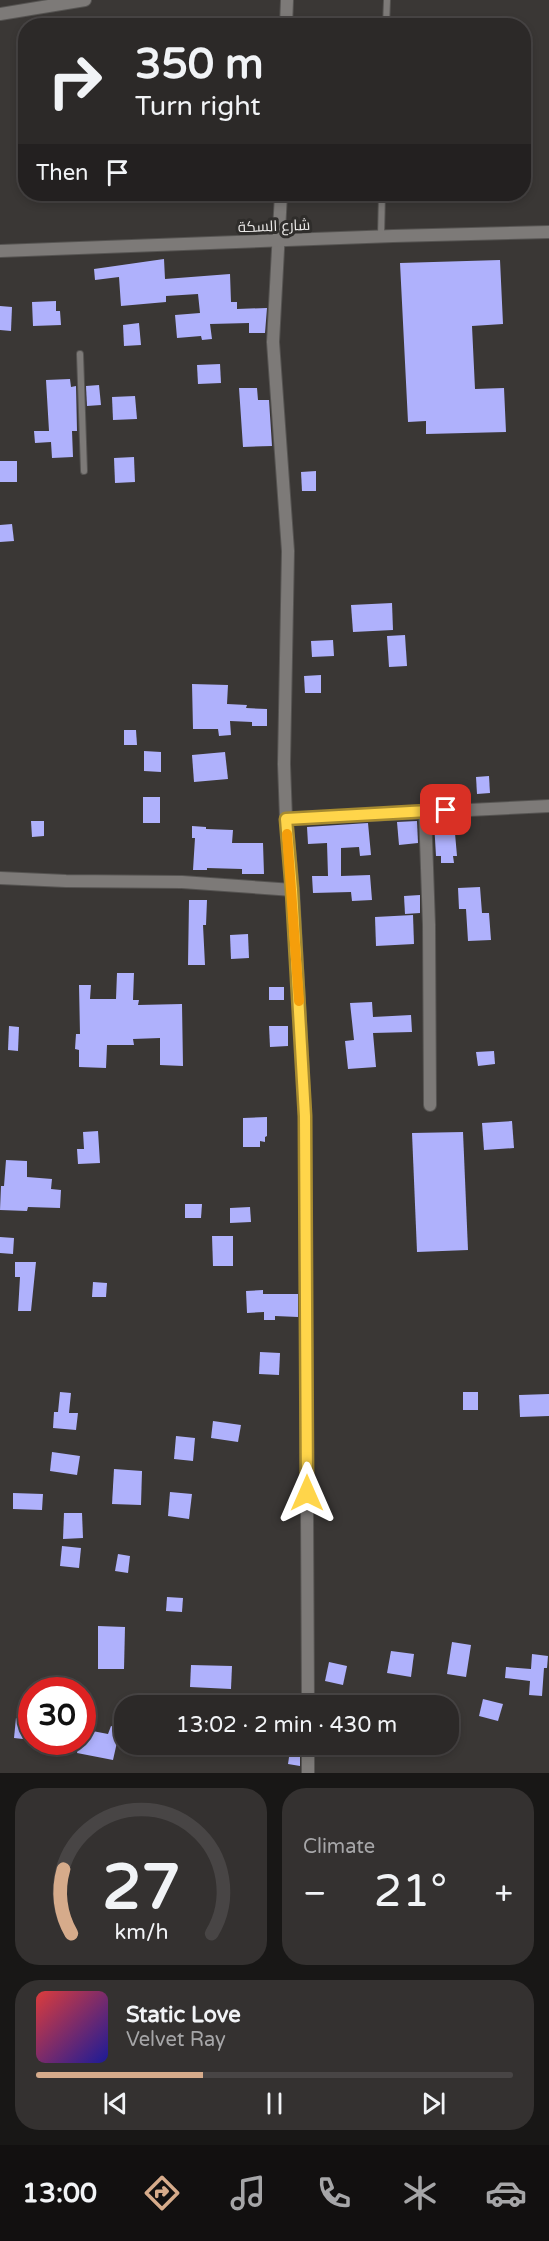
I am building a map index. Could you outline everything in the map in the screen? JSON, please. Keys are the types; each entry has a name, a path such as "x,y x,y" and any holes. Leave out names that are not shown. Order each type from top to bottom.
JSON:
{"street":[{"path":"0,14 85,0"},
{"path":"286,18 287,0"},
{"path":"281,201 273,342 288,551 284,764 286,819 305,1116 308,1695"},
{"name":"شارع السكة","path":"0,251 549,232"},
{"path":"286,819 549,806"},
{"path":"425,811 429,925 430,1105"},
{"path":"0,878 182,882 292,890"},
{"path":"308,1755 308,1773"}],"lane":[{"path":"386,18 387,0"},
{"path":"381,237 382,201"},
{"path":"80,354 84,471"}],"building":[{"path":"164,259 165,279 230,274 231,302 237,302 237,309 267,308 265,333 249,333 249,323 210,324 212,339 202,340 201,336 177,338 175,315 200,313 198,294 166,296 166,302 121,306 119,277 95,280 94,269"},
{"path":"500,260 503,324 472,326 475,389 504,388 506,432 426,434 426,421 408,422 400,263"},
{"path":"56,301 56,311 60,311 61,325 33,326 32,302"},
{"path":"0,306 12,307 11,331 0,330"},
{"path":"139,323 141,345 124,346 123,325"},
{"path":"220,364 221,383 198,384 197,365"},
{"path":"70,379 71,387 76,386 77,431 72,431 73,457 52,458 51,442 35,443 34,431 49,431 46,380"},
{"path":"99,385 101,405 87,406 86,386"},
{"path":"239,388 257,388 258,400 269,400 272,446 243,447"},
{"path":"135,396 137,419 113,420 112,397"},
{"path":"134,457 135,482 115,483 114,458"},
{"path":"0,461 17,461 17,482 0,482"},
{"path":"316,471 316,491 302,491 301,472"},
{"path":"12,524 14,541 0,542 0,525"},
{"path":"392,603 393,630 353,632 351,605"},
{"path":"405,635 407,666 389,667 387,636"},
{"path":"333,640 334,656 312,657 311,641"},
{"path":"321,675 321,693 305,693 304,676"},
{"path":"192,684 228,685 227,704 267,709 267,726 252,726 252,722 230,721 231,735 219,736 218,729 193,729"},
{"path":"124,730 136,730 137,745 124,745"},
{"path":"144,751 161,752 161,772 144,771"},
{"path":"225,752 228,779 194,782 192,755"},
{"path":"489,776 490,793 477,794 476,777"},
{"path":"143,797 160,797 160,823 143,823"},
{"path":"31,821 44,821 44,836 32,837"},
{"path":"417,821 418,843 399,845 397,822"},
{"path":"434,822 454,822 457,856 453,856 454,863 441,863 441,856 436,856"},
{"path":"368,823 371,855 360,856 359,847 341,848 341,876 370,875 372,900 352,901 351,892 313,893 312,876 328,876 327,843 308,844 307,827"},
{"path":"192,826 233,830 232,843 263,843 264,874 242,874 242,869 193,870 195,838 192,838"},
{"path":"480,887 482,913 489,913 491,940 468,941 466,909 459,909 458,888"},
{"path":"420,895 420,913 405,914 404,896"},
{"path":"189,900 207,900 206,925 203,925 205,965 188,965"},
{"path":"413,915 414,944 376,946 375,917"},
{"path":"248,934 249,958 231,959 230,935"},
{"path":"117,973 134,973 133,1000 139,1000 138,1005 182,1004 183,1066 160,1065 160,1038 133,1039 134,1045 107,1045 106,1068 79,1067 79,1050 75,1049 76,1034 80,1034 79,985 91,985 90,999 116,999"},
{"path":"269,987 284,987 284,1000 269,1000"},
{"path":"372,1002 373,1017 411,1015 412,1032 373,1033 376,1067 348,1069 345,1041 354,1040 350,1003"},
{"path":"9,1026 19,1027 18,1051 8,1050"},
{"path":"269,1026 288,1026 288,1046 270,1047"},
{"path":"494,1051 495,1064 478,1066 476,1052"},
{"path":"267,1117 265,1142 260,1141 260,1147 243,1147 243,1118"},
{"path":"512,1121 514,1148 484,1150 482,1123"},
{"path":"98,1131 100,1163 78,1164 77,1149 84,1149 83,1132"},
{"path":"463,1132 468,1250 417,1252 412,1133"},
{"path":"6,1160 27,1161 27,1177 52,1179 51,1189 61,1190 60,1208 28,1207 27,1211 0,1210 1,1186 4,1186"},
{"path":"185,1204 202,1204 201,1218 185,1218"},
{"path":"250,1207 251,1222 230,1223 230,1208"},
{"path":"212,1236 233,1236 233,1266 213,1266"},
{"path":"0,1237 14,1238 13,1254 0,1253"},
{"path":"15,1262 36,1262 31,1311 18,1311 20,1277 15,1277"},
{"path":"93,1282 107,1283 106,1297 92,1297"},
{"path":"263,1290 263,1294 298,1294 298,1317 275,1316 275,1320 264,1320 264,1312 247,1313 246,1291"},
{"path":"260,1352 280,1353 279,1375 259,1374"},
{"path":"60,1392 71,1393 69,1413 78,1413 76,1430 53,1428 54,1412 58,1412"},
{"path":"463,1392 478,1392 478,1410 463,1410"},
{"path":"549,1394 549,1416 520,1417 519,1395"},
{"path":"213,1421 241,1425 238,1442 211,1438"},
{"path":"176,1436 195,1438 193,1461 174,1459"},
{"path":"52,1452 80,1456 77,1475 50,1471"},
{"path":"114,1469 142,1471 141,1505 112,1504"},
{"path":"170,1492 192,1494 189,1519 168,1516"},
{"path":"13,1493 43,1494 42,1510 13,1509"},
{"path":"64,1513 82,1513 83,1538 63,1539"},
{"path":"62,1546 81,1548 79,1568 60,1566"},
{"path":"118,1554 130,1556 128,1573 115,1571"},
{"path":"167,1597 183,1598 182,1612 166,1611"},
{"path":"98,1626 125,1627 124,1669 98,1669"},
{"path":"452,1642 471,1645 466,1677 447,1674"},
{"path":"391,1651 414,1654 411,1677 387,1673"},
{"path":"532,1654 548,1656 547,1668 544,1668 542,1696 529,1695 530,1681 505,1678 506,1667 531,1669"},
{"path":"329,1662 347,1666 343,1685 325,1681"},
{"path":"191,1665 232,1666 231,1689 190,1687"},
{"path":"483,1699 503,1704 498,1721 479,1716"},
{"path":"16,1718 18,1718 18,1738 14,1738"},
{"path":"111,1726 114,1727 113,1760 87,1755 96,1755 96,1732 108,1734"},
{"path":"289,1755 300,1755 300,1766 288,1764"}],"slow traffic":[{"path":"287,834 299,1001"}],"route":[{"path":"307,1493 305,1116 286,819 446,810"}]}
